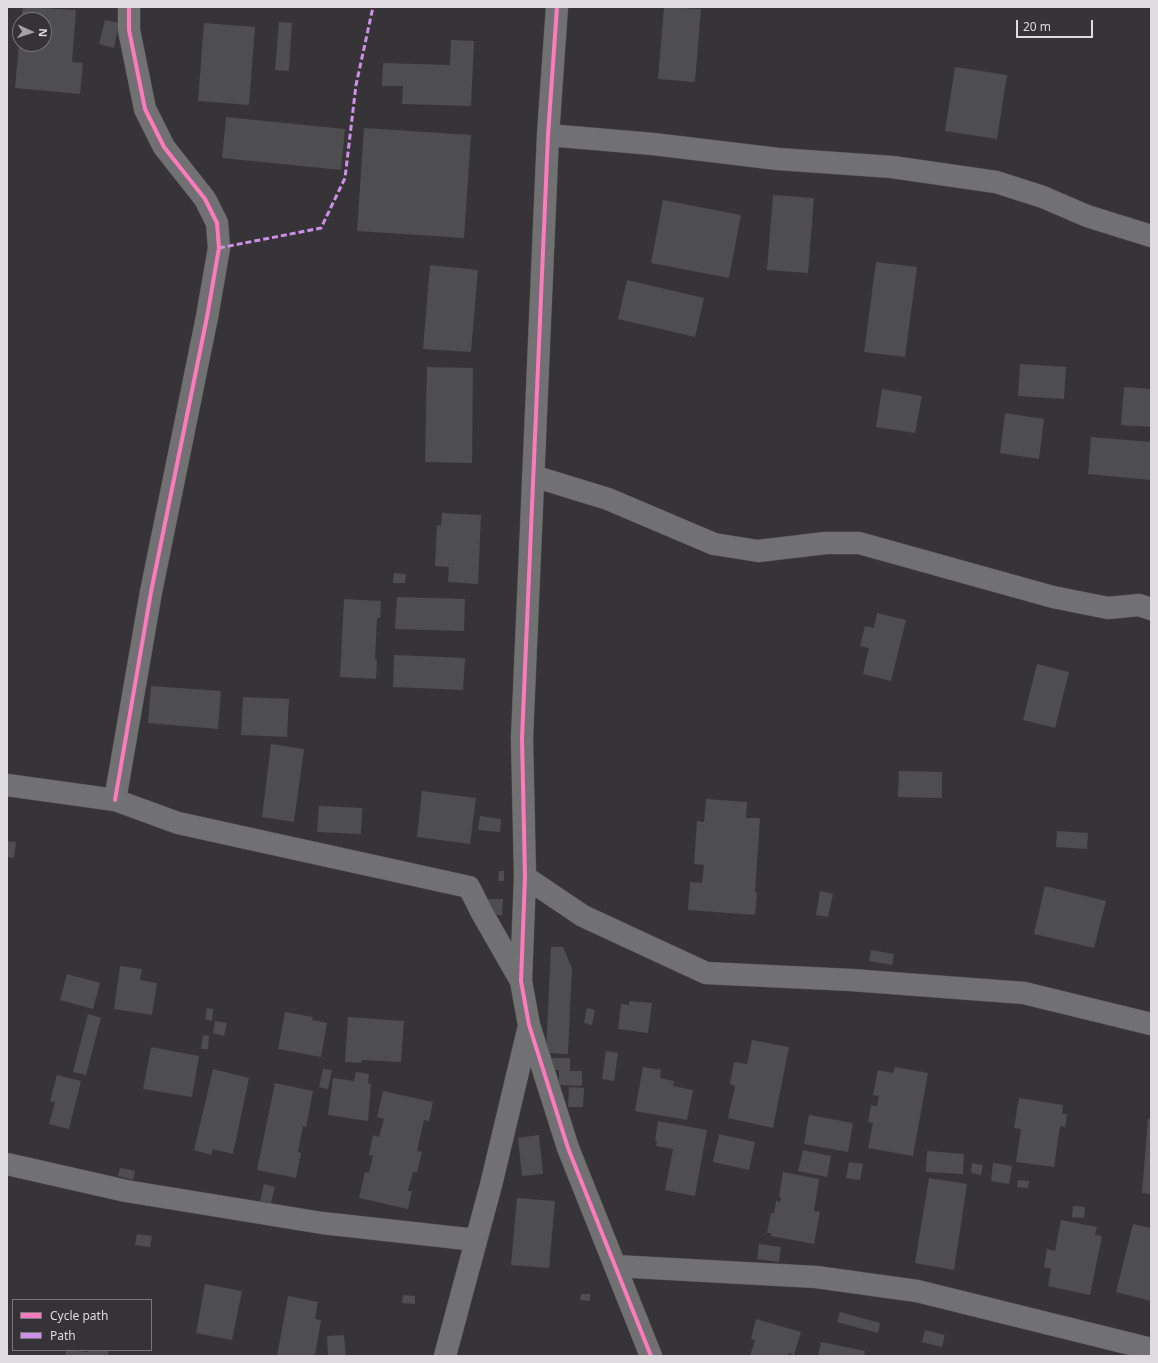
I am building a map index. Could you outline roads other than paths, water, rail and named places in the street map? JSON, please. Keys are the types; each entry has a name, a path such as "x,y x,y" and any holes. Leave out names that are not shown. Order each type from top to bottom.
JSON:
{"street":[{"path":"115,800 151,592 207,317 219,248 217,223 205,199 164,147 145,109 129,30 129,7"},
{"path":"557,7 548,135 522,738 525,877 521,981 529,1025 568,1148 651,1356"},
{"path":"548,135 653,144 778,159 892,167 996,182 1043,197 1087,216 1151,236"},
{"path":"533,476 608,499 714,544 758,551 826,543 859,542 1053,597 1108,608 1139,605 1151,610"},
{"path":"7,785 115,800 178,823 469,887 482,913 521,981"},
{"path":"525,877 583,916 706,973 851,980 1024,993 1151,1024"},
{"path":"445,1356 476,1240 529,1025"},
{"path":"7,1164 126,1191 322,1223 476,1240"},
{"path":"615,1266 677,1268 816,1277 917,1291 1151,1349"}]}
